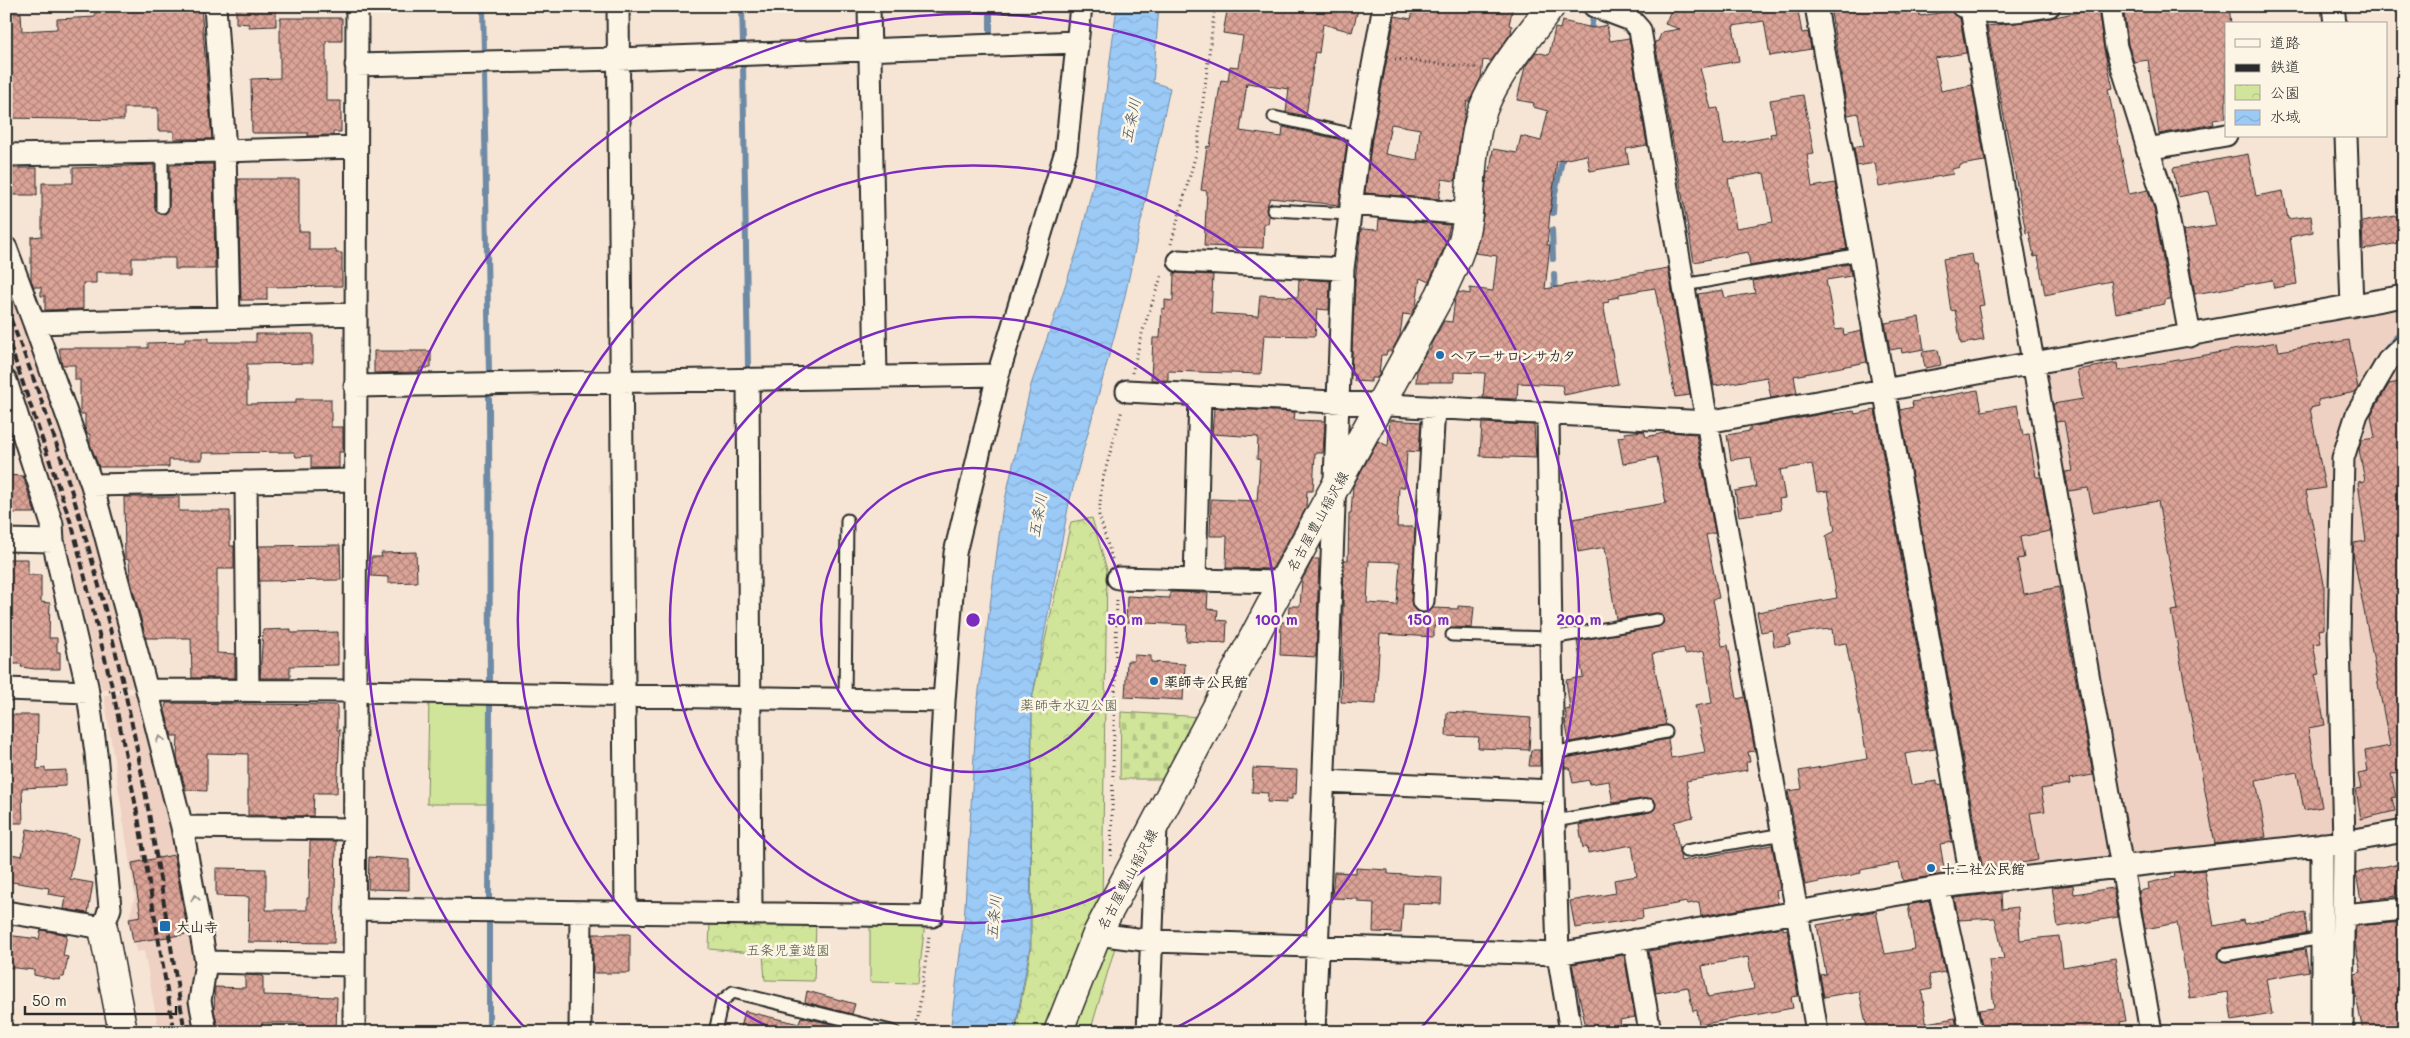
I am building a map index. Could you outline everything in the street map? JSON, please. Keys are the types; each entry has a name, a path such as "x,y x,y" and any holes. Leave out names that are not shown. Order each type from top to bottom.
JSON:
{"main road":[{"name":"名古屋豊山稲沢線","path":"1058,1032 1098,934 1283,582 1440,295 1457,256 1466,229 1479,122 1488,99 1503,73 1552,6"},
{"path":"103,928 123,1032"}],"street":[{"path":"215,6 225,151 229,316"},
{"path":"354,1032 353,691 357,6"},
{"path":"618,6 626,912"},
{"path":"869,6 876,376"},
{"path":"354,909 581,913 751,912 932,916 944,701 955,553 998,375 1066,151 1081,6"},
{"path":"1314,1032 1343,269 1360,136 1384,6"},
{"path":"1594,6 1631,20 1640,30 1707,422 1783,834 1817,1032"},
{"path":"1816,6 1972,883"},
{"path":"2049,6 2012,12 1966,8 2033,364 2152,1032"},
{"path":"2110,6 2116,47 2166,206 2190,336"},
{"path":"2334,6 2335,22"},
{"path":"356,66 618,59 870,48 1077,42"},
{"path":"2147,149 2225,135"},
{"path":"2346,138 2352,306"},
{"path":"6,155 355,147"},
{"path":"1351,209 1468,214"},
{"path":"6,248 92,485 182,827 206,962 200,1001 206,1032"},
{"path":"1170,262 1343,269"},
{"path":"1127,392 1707,422 2404,296"},
{"path":"34,323 229,316 356,314"},
{"path":"2342,1032 2344,842 2339,637 2343,458 2357,414 2388,361 2404,346"},
{"path":"355,386 998,375"},
{"path":"748,379 751,912"},
{"path":"6,381 52,524 53,542 88,692 96,753 110,908 103,928 6,912"},
{"path":"1195,580 1200,396"},
{"path":"1423,600 1434,407"},
{"path":"1548,414 1552,753 1558,954 1571,1032"},
{"path":"92,485 355,480"},
{"path":"246,482 248,690"},
{"path":"6,540 53,542"},
{"path":"1118,578 1283,582"},
{"path":"6,689 88,692"},
{"path":"147,690 353,691 944,701"},
{"path":"1324,781 1553,791"},
{"path":"1148,1032 1156,826"},
{"path":"182,827 354,829"},
{"path":"1098,934 1152,941 1558,954 1939,887 2344,842 2404,831"},
{"path":"2322,844 2322,1032"},
{"path":"1939,887 1971,1032"},
{"path":"2344,914 2404,908"},
{"path":"580,1032 581,913"},
{"path":"1634,940 1650,1032"},
{"path":"206,962 354,965"}],"lane":[{"path":"1274,117 1360,136"},
{"path":"162,152 162,207"},
{"path":"1273,210 1351,209"},
{"path":"1684,284 1861,254"},
{"path":"845,700 847,520"},
{"path":"1452,635 1551,638 1657,620"},
{"path":"1552,753 1666,732"},
{"path":"1554,822 1649,805"},
{"path":"1686,851 1783,834"},
{"path":"2225,955 2323,938"},
{"path":"715,1032 722,1001 733,992 895,1032"}],"path":[{"path":"1110,862 1118,578 1099,515 1102,482 1143,330 1170,262 1197,150 1215,6"},
{"path":"1375,57 1489,69 1503,73"},
{"path":"88,692 147,690"},
{"path":"916,1032 932,916"}],"shaded area":[{"path":"6,270 83,483 135,682 131,688 102,690 61,521 6,358"},
{"path":"2404,306 2404,822 2350,832 2135,858 2126,852 2042,377 2048,369"},
{"path":"2037,431 2113,854 2108,861 1982,874 1976,869 1904,457"},
{"path":"137,693 154,726 200,967 201,1032 159,1032 144,951 137,952 135,942 133,942 129,918 135,897 104,695"}],"green space":[{"name":"薬師寺水辺公園","path":"1092,518 1107,570 1102,903 1051,1032 1031,1032 1016,1029 1031,948 1032,699 1071,522"},
{"path":"429,699 488,701 487,804 427,804"},
{"path":"1121,712 1202,717 1170,779 1120,779"},
{"name":"五条児童遊園","path":"710,922 816,923 814,981 765,980 763,954 709,949"},
{"path":"870,923 925,923 918,983 870,982"},
{"path":"1106,944 1116,944 1090,1032 1075,1032"}],"water":[{"name":"五条川","path":"1117,6 1159,6 1153,82 1170,88 1124,300 1069,503 1032,699 1030,947 1015,1030 950,1032 964,922 977,706 1002,513 1031,385 1078,248 1095,177"}],"building":[{"path":"236,6 276,6 276,26 249,27 249,24 236,23"},
{"path":"1228,6 1359,6 1352,32 1323,24 1319,53 1315,52 1306,116 1286,112 1289,89 1247,83 1240,131 1282,137 1283,127 1347,141 1339,205 1270,198 1266,209 1269,216 1268,224 1264,223 1263,248 1204,246 1207,191 1201,190 1207,146 1210,147 1221,80 1228,81 1230,66 1238,67 1243,36 1223,33"},
{"path":"1414,6 1513,6 1509,25 1512,26 1511,33 1491,61 1483,60 1481,78 1469,102 1467,101 1455,181 1442,179 1439,199 1365,193 1372,138 1395,16 1411,19","holes":["1391,124 1420,129 1417,160 1385,154"]},
{"path":"1673,6 1797,6 1802,33 1808,32 1811,49 1770,56 1764,21 1733,26 1739,61 1700,68 1711,109 1718,108 1724,145 1771,137 1770,134 1776,133 1770,100 1803,95 1814,154 1807,155 1812,187 1835,183 1847,249 1750,266 1748,252 1694,262 1655,42 1658,41 1662,32 1680,29 1665,24","holes":["1764,173 1773,222 1736,228 1728,179"]},
{"path":"1830,6 1893,6 1895,14 1919,10 1920,16 1951,11 1960,18 1966,53 1935,58 1941,91 1972,85 1985,161 1960,165 1960,167 1952,169 1953,174 1879,187 1875,163 1857,166 1854,147 1864,146 1858,113 1848,115"},
{"path":"2123,6 2229,6 2231,22 2225,22 2225,118 2213,120 2214,124 2159,134 2148,60 2134,62 2128,44"},
{"path":"160,7 160,10 201,7 212,139 174,139 174,131 158,131 158,108 124,108 124,120 6,118 6,13 21,13 22,31 57,29 57,19 95,17 95,12"},
{"path":"2098,8 2104,49 2113,88 2108,89 2129,194 2148,190 2154,209 2170,299 2165,300 2165,304 2116,313 2111,281 2045,295 2038,256 2034,257 2029,232 2026,233 1987,26 2040,20"},
{"path":"280,18 342,18 342,41 326,41 326,101 341,101 341,132 333,132 333,135 308,136 308,133 252,133 251,79 280,78"},
{"path":"1562,21 1593,28 1607,25 1610,41 1629,38 1647,145 1626,149 1629,164 1590,171 1587,155 1557,161 1547,245 1550,245 1545,289 1668,268 1690,395 1675,397 1655,288 1619,294 1619,297 1608,299 1609,302 1603,303 1618,384 1564,395 1562,385 1518,383 1517,399 1483,398 1485,373 1454,372 1454,382 1416,382 1417,369 1428,349 1431,349 1431,344 1444,321 1452,322 1455,299 1459,292 1470,294 1470,288 1493,291 1497,256 1475,253 1483,216 1487,172 1490,172 1493,149 1517,153 1521,136 1541,141 1548,111 1533,107 1534,103 1517,100 1525,67 1536,52 1549,55 1555,28 1560,29"},
{"path":"2248,154 2256,196 2283,191 2288,219 2311,216 2313,232 2290,237 2297,284 2274,288 2272,280 2195,294 2183,231 2216,226 2208,191 2178,197 2173,168"},
{"path":"213,164 215,269 175,269 175,258 132,258 132,272 96,272 96,283 83,283 83,309 45,310 45,296 41,296 41,287 34,287 31,280 31,237 42,236 42,183 73,183 73,168 154,165 155,207 158,213 162,214 166,213 169,207 170,165"},
{"path":"6,168 37,168 37,195 12,195 12,191 6,191"},
{"path":"238,179 299,179 299,231 309,231 309,250 336,250 336,253 342,253 342,286 267,287 267,300 241,300"},
{"path":"2404,216 2404,240 2363,250 2362,222"},
{"path":"1379,219 1450,225 1444,248 1429,282 1420,278 1416,306 1411,315 1403,314 1400,335 1392,351 1387,351 1386,355 1381,355 1379,375 1377,378 1371,378 1371,382 1354,381 1355,375 1351,375 1355,282 1361,229 1378,230"},
{"path":"1972,254 1974,265 1977,265 1984,305 1978,306 1984,340 1961,344 1955,310 1951,311 1943,259"},
{"path":"1849,264 1851,276 1826,280 1835,330 1843,329 1844,335 1861,331 1867,362 1794,376 1797,393 1771,398 1767,377 1714,386 1698,294 1723,290 1725,298 1755,293 1753,281"},
{"path":"1174,273 1213,275 1211,313 1258,316 1260,295 1298,297 1299,279 1330,281 1329,310 1317,309 1315,336 1264,335 1261,374 1168,371 1168,380 1151,380 1153,338 1160,338 1162,308 1165,309 1165,300 1173,301"},
{"path":"1919,317 1924,349 1902,353 1901,348 1890,350 1885,323"},
{"path":"256,334 313,334 313,363 247,364 247,404 296,403 296,399 331,399 331,427 343,427 343,452 339,452 339,468 311,468 311,456 296,457 294,452 202,453 202,460 169,460 169,467 99,467 90,444 90,434 87,434 85,428 85,414 80,414 80,380 75,380 75,365 62,365 59,348 148,348 148,343 185,342 185,338 209,338 209,342 256,342"},
{"path":"2349,340 2358,388 2355,392 2318,400 2319,406 2310,408 2325,488 2306,491 2324,584 2324,629 2319,630 2321,643 2313,644 2319,674 2315,675 2325,725 2308,728 2322,807 2304,810 2297,772 2256,780 2266,837 2215,844 2171,611 2178,610 2158,501 2093,513 2088,488 2069,491 2065,472 2073,471 2064,421 2056,422 2053,404 2083,399 2077,370 2117,363 2118,371 2277,342 2279,351"},
{"path":"1938,350 1941,365 1925,368 1922,352"},
{"path":"374,351 431,351 431,368 420,368 420,372 374,373"},
{"path":"2404,381 2404,773 2391,774 2396,797 2392,798 2395,811 2361,819 2356,789 2361,788 2358,774 2368,772 2365,751 2390,746 2353,553 2354,543 2366,541 2358,482 2365,481 2359,449 2362,440 2375,438 2371,415 2389,384"},
{"path":"1978,390 1982,411 2017,405 2023,435 2029,434 2036,477 2041,477 2050,531 2020,537 2024,558 2017,559 2024,594 2059,587 2093,775 2069,779 2070,784 2041,789 2045,811 2030,813 2038,860 1983,870 1900,410 1913,407 1912,402"},
{"path":"1214,408 1295,412 1294,420 1325,421 1323,453 1315,453 1313,491 1307,491 1306,508 1272,569 1226,568 1227,536 1210,536 1211,499 1257,501 1260,460 1257,459 1258,437 1212,434"},
{"path":"1875,410 1935,749 1905,754 1911,785 1937,781 1937,785 1942,784 1952,842 1940,844 1945,874 1903,881 1899,863 1860,870 1861,873 1805,885 1788,791 1802,789 1799,771 1867,759 1862,727 1846,643 1834,645 1832,629 1788,635 1790,644 1774,647 1772,630 1761,632 1757,612 1837,598 1826,536 1835,531 1828,491 1817,492 1812,464 1780,470 1785,498 1779,499 1781,510 1739,516 1735,491 1756,487 1751,457 1731,460 1727,435 1750,431 1750,427 1833,412 1833,414 1854,411 1855,414"},
{"path":"1390,420 1421,422 1419,452 1407,451 1405,487 1399,487 1397,527 1413,527 1415,530 1412,606 1416,611 1423,613 1433,608 1458,609 1458,606 1474,607 1472,628 1434,626 1434,637 1380,634 1376,704 1341,702 1344,560 1348,560 1349,513 1351,513 1353,486 1378,441 1388,446","holes":["1369,561 1400,562 1397,605 1367,603"]},
{"path":"1482,423 1534,425 1536,458 1480,456"},
{"path":"1644,431 1646,437 1668,432 1696,434 1715,533 1706,535 1719,598 1713,599 1722,646 1728,645 1737,699 1745,697 1755,751 1748,752 1750,762 1746,762 1747,770 1686,781 1693,817 1674,822 1681,861 1772,845 1780,890 1776,891 1778,903 1701,916 1699,902 1688,904 1687,902 1642,910 1643,918 1575,928 1570,901 1616,893 1614,880 1637,876 1632,845 1588,853 1587,847 1583,848 1579,825 1650,812 1654,810 1656,804 1654,800 1648,798 1613,803 1609,781 1590,784 1589,780 1573,783 1570,768 1565,768 1565,758 1668,739 1671,758 1705,752 1695,706 1712,703 1704,651 1685,654 1684,648 1652,654 1666,725 1569,742 1565,720 1567,719 1565,710 1570,709 1566,680 1583,677 1577,641 1658,627 1664,622 1663,616 1656,613 1616,619 1605,547 1578,552 1573,519 1666,503 1657,457 1623,464 1618,437 1625,436 1624,433"},
{"path":"6,475 23,476 35,513 6,513"},
{"path":"124,497 179,497 179,511 230,511 230,546 234,546 234,569 217,569 217,653 235,654 235,678 192,678 191,638 146,638 130,578 129,560 125,559"},
{"path":"340,545 341,580 259,581 259,546"},
{"path":"416,552 417,582 388,583 388,577 371,576 371,557 382,557 381,553"},
{"path":"6,559 28,559 28,575 41,575 41,602 50,603 49,638 57,638 57,652 60,652 60,669 35,669 21,667 22,664 9,664 10,608 6,608"},
{"path":"1313,559 1319,559 1316,657 1280,655 1281,622 1288,622 1289,606 1300,606 1302,580"},
{"path":"1170,592 1208,593 1207,609 1218,610 1217,620 1227,621 1226,643 1186,641 1187,625 1126,622 1127,596 1170,598"},
{"path":"291,629 291,633 338,632 338,665 290,666 290,678 260,678 263,630"},
{"path":"1134,655 1151,656 1151,662 1185,664 1183,700 1125,697 1127,661 1134,661"},
{"path":"166,703 337,705 337,730 340,730 337,793 314,793 313,816 248,815 248,754 207,753 207,791 186,790 177,758 178,736 172,736 165,711"},
{"path":"1447,712 1531,718 1529,750 1478,748 1479,737 1446,736"},
{"path":"6,715 38,715 37,769 45,768 45,771 66,770 66,786 22,788 23,823 6,823"},
{"path":"1531,750 1540,750 1540,766 1529,766"},
{"path":"1253,768 1297,770 1296,794 1292,794 1292,799 1286,799 1286,803 1267,802 1268,793 1252,792"},
{"path":"27,829 78,838 70,879 93,883 88,913 64,909 66,897 48,894 49,888 6,881 6,862 10,863 11,854 22,856"},
{"path":"310,841 336,841 334,943 248,942 249,897 216,896 216,868 266,869 266,910 307,910"},
{"path":"174,855 188,934 133,942 129,918 141,916 132,863"},
{"path":"369,857 409,860 409,890 368,889"},
{"path":"2404,862 2404,895 2361,901 2356,873"},
{"path":"1356,868 1388,870 1388,874 1442,877 1441,904 1403,903 1401,933 1373,932 1374,903 1358,902 1358,899 1332,898 1334,872 1356,873"},
{"path":"2204,870 2214,926 2243,920 2244,924 2305,912 2307,933 2224,948 2218,953 2220,960 2226,962 2305,949 2309,971 2266,979 2272,1014 2232,1021 2228,992 2190,998 2177,923 2145,929 2139,891 2149,889 2148,883 2175,877 2174,873"},
{"path":"2073,885 2074,894 2113,888 2118,917 2058,927 2052,887"},
{"path":"2001,893 2002,909 2018,907 2020,940 2059,936 2063,967 2115,958 2126,1021 2120,1022 2122,1032 1983,1032 1979,1010 1994,1008 1989,960 2004,959 1995,918 1959,920 1954,898"},
{"path":"1929,901 1945,972 1929,975 1932,989 1922,991 1926,1023 1955,1018 1958,1032 1868,1032 1859,991 1824,997 1820,975 1826,974 1817,925 1854,918 1854,915 1876,911 1885,954 1915,949 1908,905"},
{"path":"2403,922 2404,1032 2363,1032 2355,991 2355,974 2361,972 2355,944 2356,926"},
{"path":"1783,927 1783,930 1787,929 1798,996 1791,997 1793,1008 1699,1025 1697,1010 1693,1011 1688,987 1656,993 1649,951","holes":["1748,957 1754,989 1708,997 1702,966"]},
{"path":"41,930 67,935 63,956 68,957 64,977 60,977 59,980 34,975 34,970 6,967 6,935 39,939"},
{"path":"593,934 630,934 630,973 593,973"},
{"path":"1624,955 1635,1017 1620,1020 1622,1032 1587,1032 1572,964"},
{"path":"245,975 263,976 263,995 337,997 336,1032 304,1032 304,1023 262,1023 262,1028 218,1028 214,1010 215,987 245,988"},
{"path":"807,991 855,1004 852,1014 805,1002"},
{"path":"745,1011 799,1024 801,1017 849,1028 848,1032 740,1032"}],"waterway":[{"path":"483,6 484,53"},
{"path":"742,6 743,44"},
{"path":"990,6 990,32"},
{"path":"1590,34 1593,18"},
{"path":"743,64 748,367"},
{"path":"484,71 489,373"},
{"path":"1553,213 1554,198 1564,151"},
{"path":"1552,230 1553,259"},
{"path":"1554,274 1555,296"},
{"path":"2384,352 2404,328"},
{"path":"489,398 490,687"},
{"path":"489,901 490,704"},
{"path":"489,919 489,1032"}],"railway":[{"path":"6,308 63,465 80,518 109,626 141,771 185,1032"},
{"path":"6,334 73,529 113,691 138,817 174,1032"}],"place":[{"name":"ヘアーサロンサカタ","path":"1440,355"},
{"name":"薬師寺公民館","path":"1154,681"},
{"name":"十二社公民館","path":"1931,868"},
{"name":"大山寺","path":"165,926"}]}
